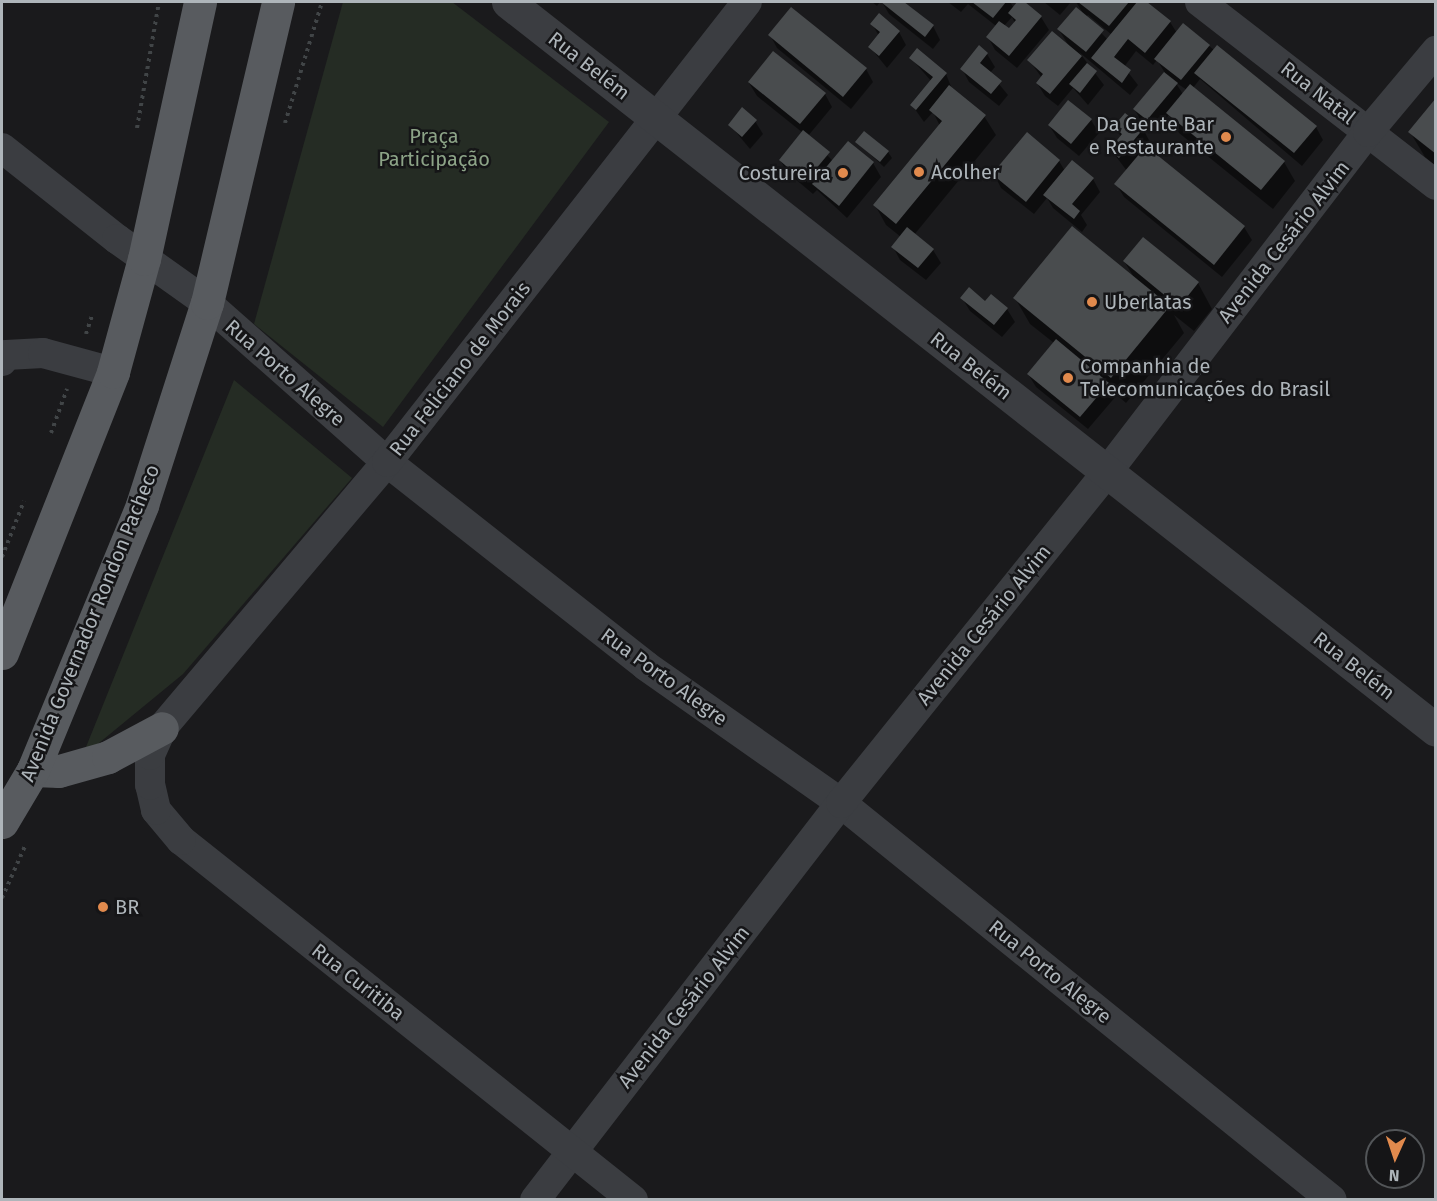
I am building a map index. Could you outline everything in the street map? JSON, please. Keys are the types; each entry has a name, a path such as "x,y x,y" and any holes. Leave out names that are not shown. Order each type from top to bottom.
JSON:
{"main road":[{"path":"2,653 112,372 144,259 200,2"},
{"name":"Avenida Governador Rondon Pacheco","path":"2,822 33,770 142,505 207,303 278,2"},
{"path":"33,770 59,771 108,757 162,728"}],"street":[{"name":"Rua Belém","path":"508,2 1436,730"},
{"name":"Rua Feliciano de Morais","path":"162,728 387,462 747,2"},
{"name":"Rua Natal","path":"1200,2 1436,185"},
{"name":"Avenida Cesário Alvim","path":"535,1200 841,803 1107,472 1368,132 1436,51"},
{"name":"Rua Porto Alegre","path":"2,148 144,259 207,303 387,462 646,666 841,803 1332,1200"},
{"path":"2,361 6,355 43,353 112,372"},
{"name":"Rua Curitiba","path":"162,728 150,755 150,785 156,810 181,840 633,1200"}],"path":[{"path":"135,137 159,2"},
{"path":"50,435 95,306"},
{"path":"2,557 26,496"}],"green space":[{"name":"Praça Participação","path":"343,2 452,2 609,122 383,427 254,324"},
{"path":"234,380 352,478 183,674 82,757"}],"building":[{"path":"881,2 904,2 934,25 925,37"},
{"path":"972,2 1006,2 993,18"},
{"path":"1017,2 1025,2 1042,16 1009,56 986,37 999,21 1009,28 1016,20 1008,13"},
{"path":"1078,2 1129,2 1109,26"},
{"path":"1137,2 1147,2 1171,21 1145,53 1128,39 1114,57 1131,70 1122,83 1091,58"},
{"path":"791,7 867,68 843,97 768,35"},
{"path":"1076,7 1104,30 1086,52 1057,29"},
{"path":"879,13 900,31 879,56 868,47 880,32 870,24"},
{"path":"1183,23 1210,45 1181,80 1154,59"},
{"path":"1052,31 1082,56 1050,94 1036,83 1043,74 1027,60"},
{"path":"979,45 988,53 980,63 1002,81 991,94 960,69"},
{"path":"1217,45 1317,126 1294,153 1194,73"},
{"path":"917,48 947,73 916,110 910,105 933,77 909,58"},
{"path":"773,51 826,93 800,124 748,82"},
{"path":"1087,63 1097,71 1080,93 1069,84"},
{"path":"1164,72 1178,83 1147,120 1133,109"},
{"name":"Da Gente Bar e Restaurante","path":"1190,84 1285,161 1261,190 1166,113"},
{"name":"Acolher","path":"949,85 986,115 896,224 873,205 942,121 929,110"},
{"path":"1436,98 1436,154 1408,132"},
{"path":"1068,100 1092,119 1071,144 1048,125"},
{"path":"742,107 757,120 742,137 728,125"},
{"path":"1125,113 1144,128 1119,158 1109,150 1122,134 1113,127"},
{"path":"803,130 830,152 805,182 779,160"},
{"path":"864,131 889,151 880,162 855,142"},
{"path":"1027,132 1060,160 1026,202 992,174"},
{"name":"Costureira","path":"848,141 874,162 839,206 812,184"},
{"path":"1146,146 1245,226 1214,265 1114,184"},
{"path":"1072,160 1094,178 1072,204 1080,211 1074,219 1043,195"},
{"name":"Uberlatas","path":"1072,226 1170,306 1111,378 1013,298"},
{"path":"907,227 934,249 918,268 891,247"},
{"path":"1143,237 1199,282 1179,307 1123,261"},
{"path":"969,287 985,301 991,294 1008,308 994,325 960,298"},
{"name":"Companhia de Telecomunicações do Brasil","path":"1056,339 1109,383 1080,417 1027,374"}],"place":[{"name":"Da Gente Bar e Restaurante","path":"1226,137"},
{"name":"Acolher","path":"919,172"},
{"name":"Costureira","path":"843,173"},
{"name":"Uberlatas","path":"1092,302"},
{"name":"Companhia de Telecomunicações do Brasil","path":"1068,378"},
{"name":"BR","path":"103,907"}]}
